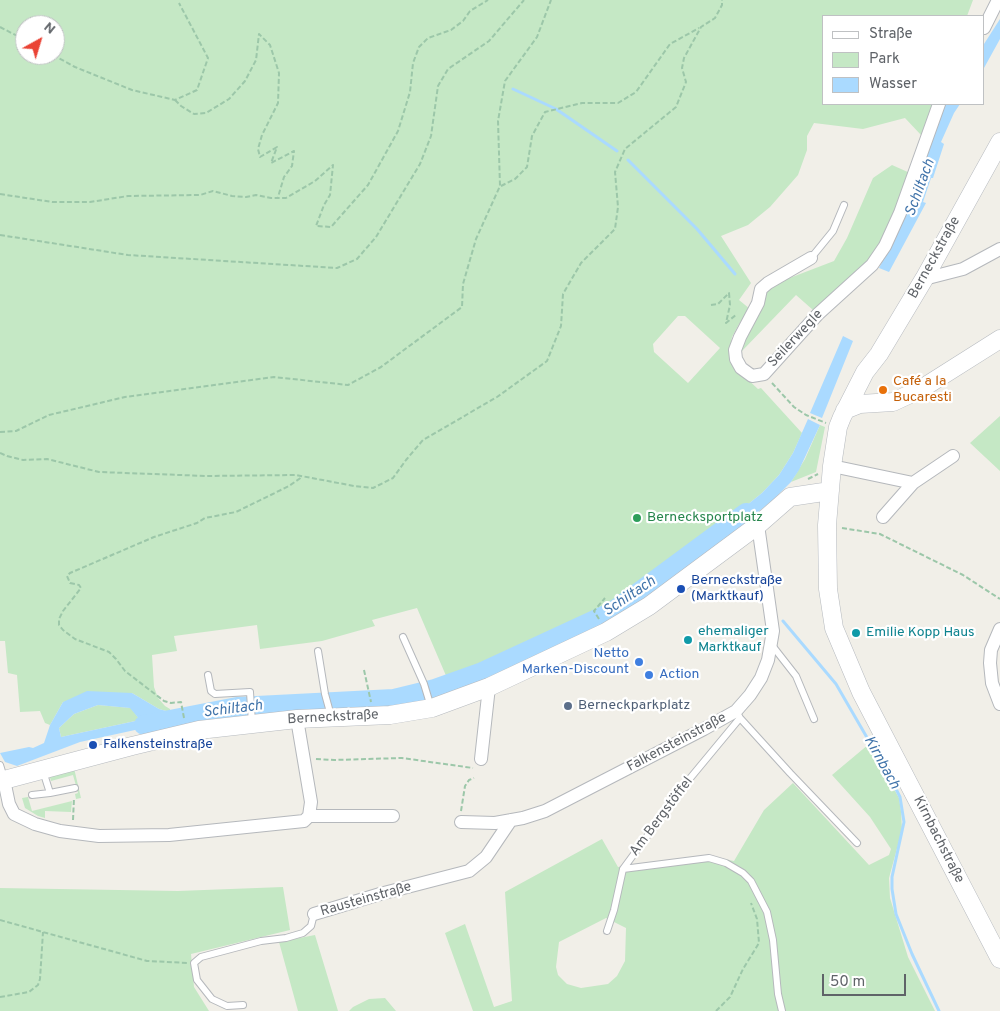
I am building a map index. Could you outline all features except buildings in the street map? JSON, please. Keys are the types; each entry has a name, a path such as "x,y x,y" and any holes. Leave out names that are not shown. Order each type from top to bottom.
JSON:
{"main road":[{"name":"Berneckstraße","path":"2,774 43,769 252,718 297,719 331,713 390,715 489,687 606,632 649,606 758,525 790,496 830,491 826,468 845,410 865,372 879,354 924,279 1000,142"},
{"path":"845,410 860,404 893,402 921,389 1000,339"},
{"name":"Kirnbachstraße","path":"830,491 827,525 828,589 834,628 861,692 1000,959"}],"street":[{"path":"985,26 998,0"},
{"name":"Seilerwegle","path":"812,258 761,289 758,303 735,350 736,359 742,368 752,376 764,374 818,314 872,265 885,246 900,213 939,105"},
{"path":"924,279 963,269 1000,249"},
{"path":"865,372 867,396 880,404"},
{"path":"883,517 912,482 953,456"},
{"path":"826,468 912,482"},
{"name":"Falkensteinstraße","path":"460,822 480,823 511,820 546,811 704,729 738,714 761,678 768,660 773,631 758,525"},
{"path":"1000,629 991,650 990,663 992,683 1000,704"},
{"path":"478,764 489,687"},
{"path":"2,774 9,804 14,814 35,824 71,832 99,836 169,835 304,821 309,816 311,802 297,719"},
{"path":"309,816 393,816"},
{"name":"Rausteinstraße","path":"314,914 380,894 469,871 486,857 511,820"}],"lane":[{"name":"Seilerwegle","path":"812,258 833,232 844,205"},
{"path":"403,637 424,684 430,704"},
{"path":"771,643 796,676 814,719"},
{"path":"318,651 325,694 331,713"},
{"path":"208,675 211,691 215,694 250,692 252,718"},
{"path":"738,714 796,780 857,843"},
{"name":"Am Bergstöffel","path":"623,869 738,714"},
{"path":"43,769 50,793"},
{"path":"32,795 73,788"},
{"name":"Am Bergstöffel","path":"623,869 709,858 743,873 751,881 767,912 782,1011"},
{"path":"607,931 614,910 623,869"},
{"name":"Rausteinstraße","path":"194,963 200,957 303,933 311,926 314,914"},
{"path":"194,963 197,980 212,999 227,1006 243,1005"}],"path":[{"path":"0,194 52,202 90,202 128,196 200,195 212,191 232,196 246,197 256,195 286,198 316,180 333,165 330,195 316,226 331,227 368,186 398,131 410,92 413,63 419,47 428,38 451,30 463,21 470,11 488,0"},
{"path":"0,235 128,255 337,268 357,259 376,237 420,164 431,136 438,86 448,69 488,41 523,0"},
{"path":"0,432 16,431 48,415 125,397 274,377 348,385 380,367 462,307 463,284 476,239 500,186 498,121 505,82 537,37 551,0"},
{"path":"500,186 515,179 527,167 532,136 545,112 582,103 618,102 636,92 670,44 715,18 722,5 722,0"},
{"path":"175,100 196,90 208,58 179,3"},
{"path":"0,27 15,35"},
{"path":"0,452 23,460 47,459 99,472 207,476 296,475 302,478 373,488 393,478 423,440 497,397 547,361 562,326 563,294 581,263 615,229 618,207 615,172 618,164 626,149 676,107 686,82 682,68 684,58 701,27"},
{"path":"65,62 132,90 175,100 180,106 194,114 206,114 229,99 245,80 256,60 258,34 270,45 279,73 278,103 262,136 258,149 260,157 277,147 271,163 294,151 292,166 284,177 278,198"},
{"path":"711,305 718,304 729,293 730,305 726,323 752,302 758,303"},
{"path":"764,374 794,407 821,422"},
{"path":"807,479 826,468"},
{"path":"184,722 181,702 171,703 164,701 125,671 108,652 75,639 62,630 59,625 59,619 81,588 79,585 70,583 67,576 70,573 154,537 197,523 205,518 236,512 302,478"},
{"path":"827,525 880,534 963,575 1000,598"},
{"path":"602,625 594,611 605,598"},
{"path":"364,670 370,693"},
{"path":"304,758 334,760 402,758 478,764"},
{"path":"460,822 465,786 469,780 474,778"},
{"path":"71,832 75,800 73,788"},
{"path":"716,1011 730,997 743,969 759,943 757,919 751,903"},
{"path":"0,920 147,961 194,963"},
{"path":"0,997 29,992 38,984 40,979 42,932"}],"green space":[{"path":"0,0 973,0 967,15 822,15 822,105 933,105 921,135 905,118 863,129 814,123 807,136 807,150 798,175 770,207 748,225 721,236 751,283 739,300 750,309 732,337 729,355 744,376 758,389 761,388 802,433 793,453 779,475 762,493 615,604 447,678 417,608 372,620 375,626 322,641 260,649 257,625 174,636 177,651 152,655 154,687 158,698 170,709 170,712 159,709 132,693 63,702 50,725 45,723 40,711 20,712 17,675 8,673 5,641 0,641","holes":["678,316 685,316 720,348 688,383 654,352 653,344"]},
{"path":"892,165 910,173 892,224 875,254 813,310 796,295 742,351 741,346 767,291 774,284 834,261 847,238 873,178"},
{"path":"1000,416 1000,471 970,443"},
{"path":"820,425 825,427 816,472 791,482 805,459"},
{"path":"98,705 131,708 140,720 61,737 59,728 74,714"},
{"path":"869,744 899,798 902,830 889,878 890,898 908,957 935,1011 473,1011 445,933 465,924 494,1007 512,1001 505,892 602,839 618,867 708,856 734,861 764,810 793,783 869,865 889,855 891,849 870,817 832,775","holes":["606,918 626,928 625,961 617,976 608,984 581,988 567,984 558,975 556,967 559,942"]},
{"path":"74,768 81,798 76,799 75,794 78,793 73,775 51,781 49,774"},
{"path":"28,797 32,811 72,801 71,812 45,811 45,818 38,816 25,808 22,798"},
{"path":"283,887 290,930 191,954 194,987 209,1011 0,1011 0,888 178,891"},
{"path":"315,935 338,1011 298,1011 279,942"},
{"path":"385,998 396,1011 349,1011 369,999"}],"water":[{"path":"1000,19 1000,39 985,66 985,42"},
{"path":"944,105 959,105 941,142 944,144 923,202 926,203 889,272 879,268 911,204"},
{"path":"843,336 853,341 822,418 810,413"},
{"path":"808,419 820,425 799,470 791,482 772,501 730,534 722,525 762,493 779,475 793,453"},
{"path":"87,691 132,693 159,709 170,712 172,723 80,742 17,766 5,762 0,753 29,747 33,748 44,743 50,725 63,702","holes":["98,705 130,708 140,720 61,737 59,728 74,714"]}],"waterway":[{"path":"513,89 556,109 617,151"},
{"path":"628,160 697,229 735,274"},
{"name":"Schiltach","path":"144,725 237,707 394,699 435,689 480,673 612,612 746,513"},
{"name":"Kirnbach","path":"783,621 836,684 900,797 904,822 892,877 896,914 912,954 939,1011"}],"place":[{"name":"Café a la Bucaresti","path":"883,390"},
{"name":"Bernecksportplatz","path":"637,518"},
{"name":"Berneckstraße (Marktkauf)","path":"681,589"},
{"name":"Emilie Kopp Haus","path":"856,633"},
{"name":"ehemaliger Marktkauf","path":"688,640"},
{"name":"Netto Marken-Discount","path":"639,662"},
{"name":"Action","path":"649,675"},
{"name":"Berneckparkplatz","path":"568,706"},
{"name":"Falkensteinstraße","path":"93,745"}]}
